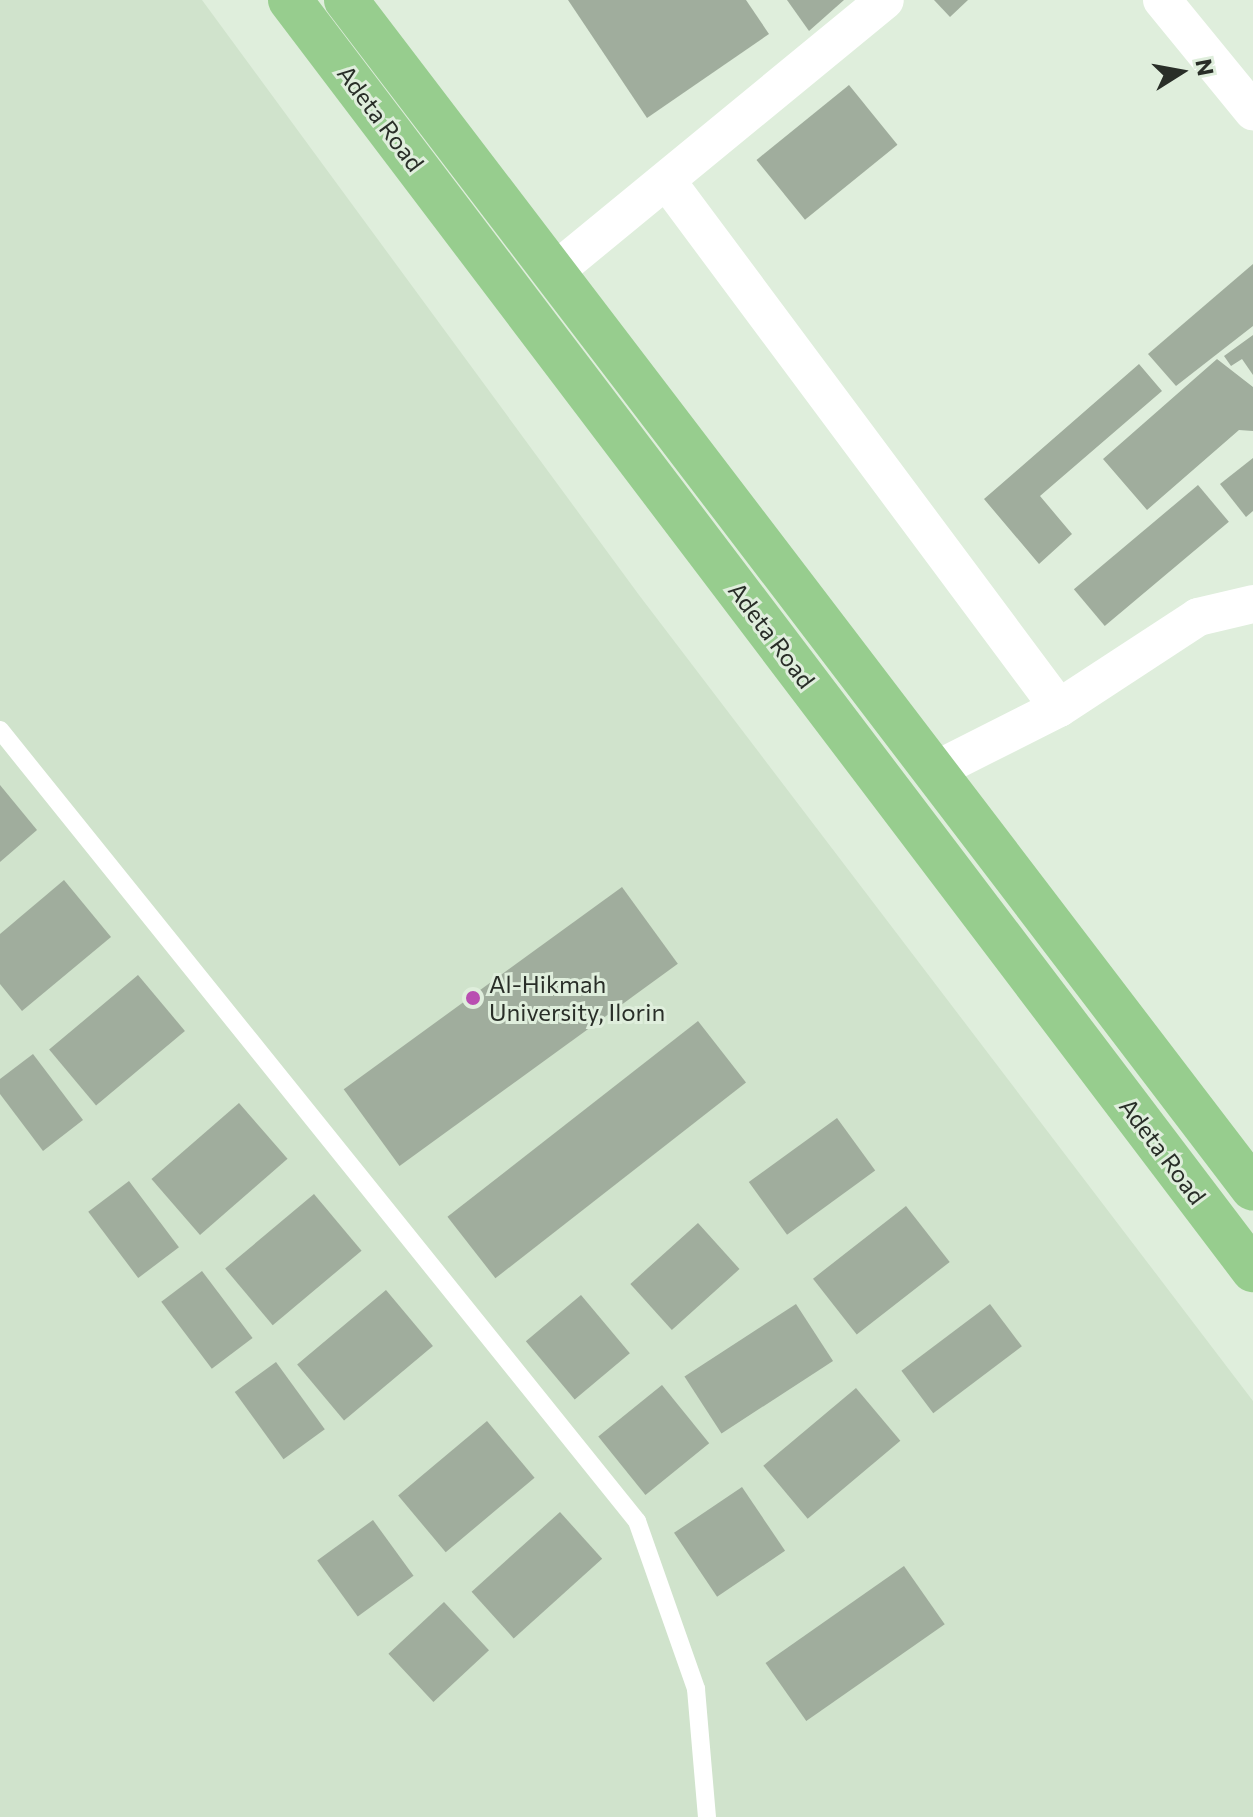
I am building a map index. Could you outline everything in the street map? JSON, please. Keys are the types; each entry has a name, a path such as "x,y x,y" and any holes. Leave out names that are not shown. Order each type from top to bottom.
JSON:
{"main road":[{"name":"Adeta Road","path":"290,0 1253,1270"},
{"name":"Adeta Road","path":"346,0 938,769 1253,1189"}],"street":[{"path":"554,272 669,184 885,0"},
{"path":"1162,0 1253,111"},
{"path":"669,184 1059,708"},
{"path":"938,769 1059,708 1198,617 1253,604"}],"lane":[{"path":"0,730 637,1521 696,1689 707,1817"}],"shaded area":[{"name":"Al-Hikmah University, Ilorin","path":"0,0 202,0 639,595 1253,1401 1253,1817 0,1817"}],"building":[{"path":"568,0 746,0 769,34 647,118"},
{"path":"787,0 844,0 809,31"},
{"path":"934,0 968,0 950,17"},
{"path":"849,85 897,145 805,220 757,160"},
{"path":"1253,264 1253,326 1176,386 1148,354"},
{"path":"1253,335 1253,375 1242,359 1231,366 1224,356"},
{"path":"1217,359 1253,387 1253,431 1239,430 1147,510 1103,459"},
{"path":"1139,364 1162,391 1040,496 1072,534 1039,564 984,499"},
{"path":"1253,458 1253,511 1246,517 1220,484"},
{"path":"1198,485 1229,522 1105,626 1074,589"},
{"path":"0,785 37,830 0,862"},
{"path":"64,880 111,937 22,1011 0,984 0,934"},
{"path":"622,887 678,964 400,1166 344,1089"},
{"path":"138,975 185,1031 96,1105 49,1050"},
{"path":"698,1021 746,1082 495,1278 447,1217"},
{"path":"33,1054 83,1120 43,1151 0,1094 0,1079"},
{"path":"239,1103 288,1159 200,1235 151,1179"},
{"path":"837,1118 875,1171 787,1235 749,1182"},
{"path":"129,1181 179,1247 138,1278 88,1212"},
{"path":"314,1194 362,1251 273,1325 225,1269"},
{"path":"906,1206 950,1262 857,1335 813,1279"},
{"path":"698,1223 739,1269 672,1330 630,1284"},
{"path":"202,1271 253,1338 212,1369 161,1302"},
{"path":"386,1290 433,1346 344,1420 297,1365"},
{"path":"581,1295 630,1353 575,1400 526,1341"},
{"path":"796,1304 833,1361 721,1433 684,1376"},
{"path":"990,1304 1022,1346 933,1413 901,1371"},
{"path":"276,1362 325,1429 284,1459 235,1392"},
{"path":"662,1385 709,1443 645,1495 598,1437"},
{"path":"856,1388 900,1441 808,1519 763,1466"},
{"path":"487,1421 535,1478 446,1552 398,1496"},
{"path":"742,1487 785,1551 717,1597 674,1533"},
{"path":"560,1512 602,1559 514,1638 472,1592"},
{"path":"373,1520 414,1576 358,1616 317,1561"},
{"path":"904,1566 945,1624 806,1721 766,1663"},
{"path":"444,1602 489,1650 433,1702 388,1654"}],"place":[{"name":"Al-Hikmah University, Ilorin","path":"473,998"}]}
